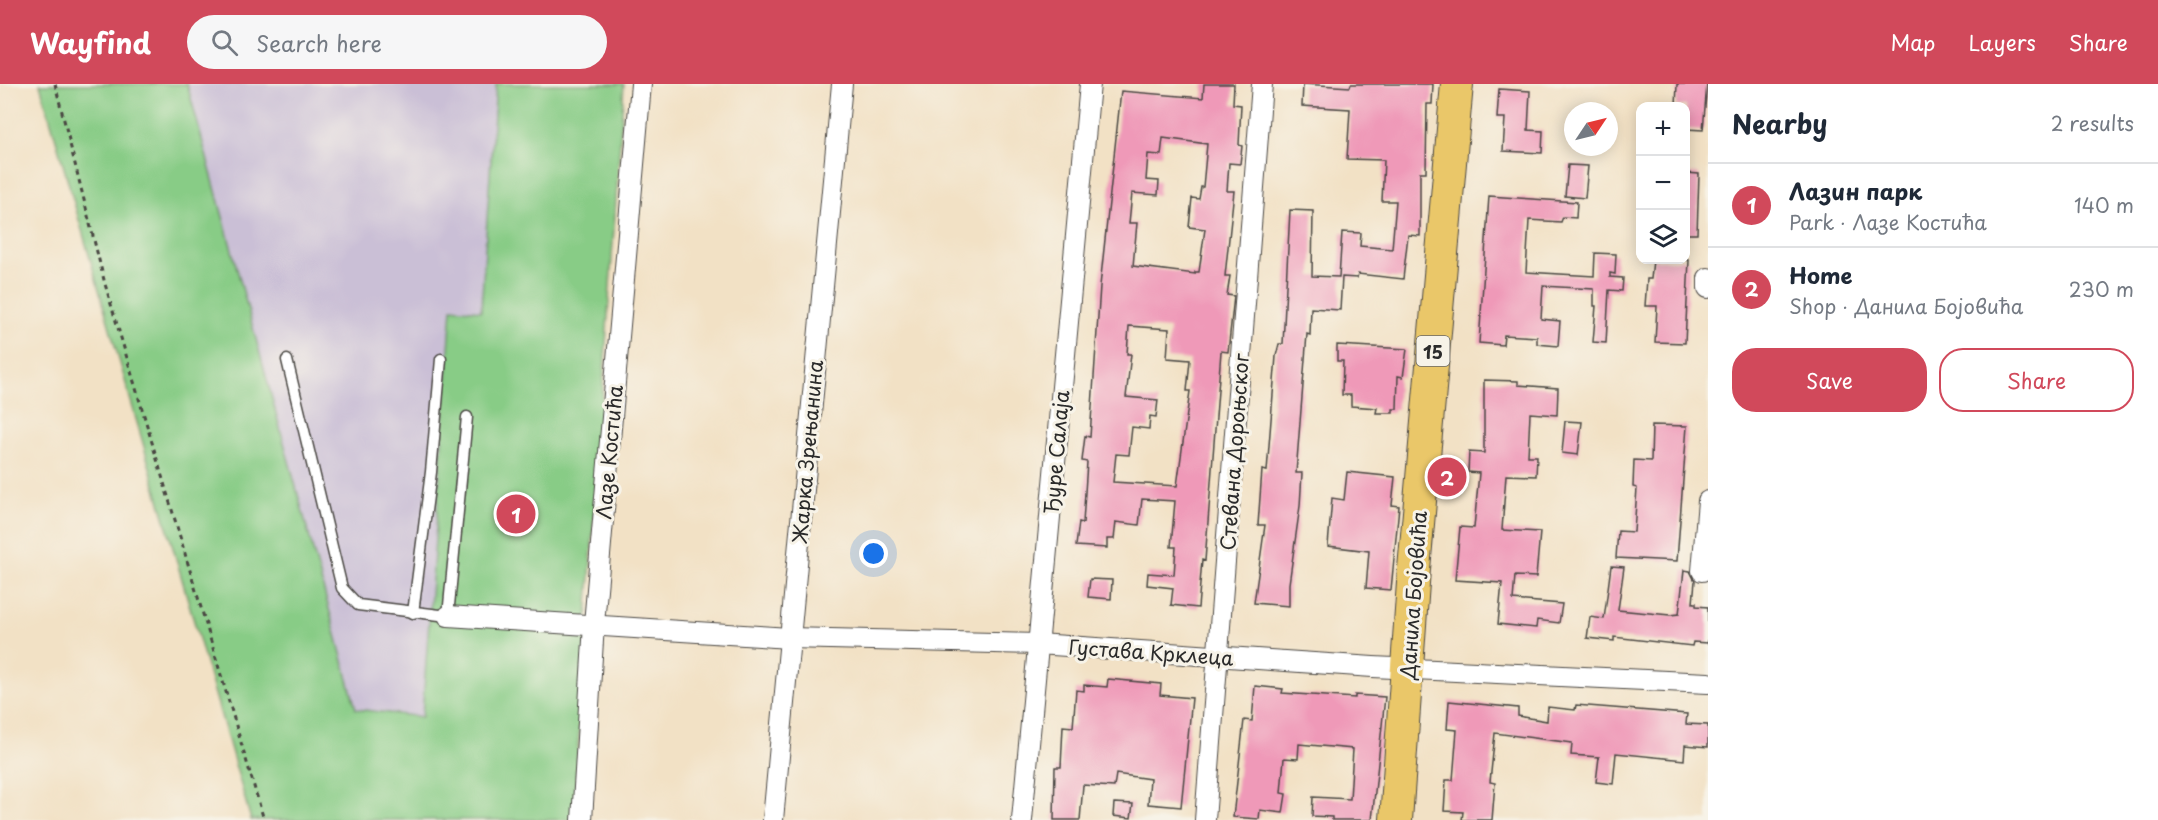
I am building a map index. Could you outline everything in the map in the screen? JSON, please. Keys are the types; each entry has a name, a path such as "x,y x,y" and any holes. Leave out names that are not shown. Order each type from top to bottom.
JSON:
{"main road":[{"name":"Данила Бојовића","path":"1396,820 1456,84"}],"street":[{"name":"Лазе Костића","path":"582,820 594,624 641,84"},
{"name":"Жарка Зрењанина","path":"773,820 842,84"},
{"name":"Ђуре Салаја","path":"1022,820 1090,84"},
{"name":"Стевана Дороњског","path":"1205,820 1262,84"},
{"path":"1708,278 1708,288"},
{"path":"1702,572 1708,501"},
{"name":"Густава Крклеца","path":"448,616 789,638 1038,644 1407,669 1708,683"}],"lane":[{"path":"413,613 431,472 441,359"},
{"path":"286,360 342,588 358,605 448,616 467,417"}],"path":[{"path":"55,84 105,284 264,820"}],"shaded area":[{"path":"187,84 496,84 481,312 452,308 422,717 356,710"}],"green space":[{"path":"40,84 187,84 356,709 422,717 452,308 481,311 496,84 624,84 573,820 251,820"}],"building":[{"path":"1204,84 1234,84 1233,104 1241,105 1239,145 1242,146 1240,164 1229,163 1227,191 1234,191 1225,276 1230,276 1227,295 1234,296 1228,352 1221,351 1205,561 1202,560 1198,608 1171,605 1173,588 1147,585 1148,573 1174,575 1176,547 1171,547 1175,501 1142,499 1139,525 1116,522 1114,539 1107,539 1107,548 1076,546 1079,522 1083,523 1087,462 1082,461 1085,436 1090,437 1100,286 1121,91 1203,98","holes":["1163,138 1207,144 1203,187 1201,187 1199,199 1192,198 1189,227 1205,229 1199,272 1195,274 1133,266 1137,223 1129,223 1132,193 1158,195 1159,181 1146,180 1148,154 1161,155","1129,326 1169,329 1167,358 1190,360 1187,391 1190,391 1177,486 1113,482 1116,454 1129,455 1132,427 1149,429 1150,416 1156,417 1158,400 1126,397 1131,354 1127,354"]},
{"path":"1303,84 1350,87 1351,84 1433,84 1432,104 1427,104 1426,172 1420,172 1420,236 1408,235 1403,279 1358,274 1357,278 1342,277 1340,310 1311,308 1296,473 1302,473 1300,506 1289,584 1289,606 1254,603 1265,525 1258,525 1262,470 1267,471 1276,356 1279,344 1283,344 1290,210 1313,211 1312,276 1339,277 1342,232 1361,233 1360,246 1392,249 1396,201 1382,201 1384,160 1347,159 1350,109 1302,106"},
{"path":"1677,84 1707,84 1703,130 1690,129 1690,102 1676,102"},
{"path":"1499,89 1530,91 1528,130 1543,131 1542,153 1503,151 1505,118 1497,118"},
{"path":"1568,165 1588,166 1585,198 1565,196"},
{"path":"1690,173 1699,174 1697,234 1690,234"},
{"path":"1489,196 1577,202 1576,218 1563,217 1561,222 1529,220 1526,272 1594,276 1595,253 1616,254 1615,274 1610,273 1610,277 1623,278 1622,291 1609,290 1606,343 1593,342 1596,306 1594,306 1594,289 1543,286 1541,319 1560,321 1558,346 1537,344 1537,337 1504,335 1503,345 1479,343"},
{"path":"1653,264 1689,264 1685,343 1655,342 1657,306 1645,306 1647,279 1651,279"},
{"path":"1337,345 1407,349 1403,377 1398,376 1397,409 1393,409 1393,413 1376,413 1377,408 1351,406 1351,395 1342,395 1343,361 1337,361"},
{"path":"1484,380 1518,381 1518,385 1558,388 1557,415 1530,413 1528,456 1537,456 1536,476 1506,475 1502,530 1540,532 1536,577 1515,576 1513,600 1562,604 1559,623 1537,620 1536,628 1498,624 1502,583 1455,580 1460,527 1474,528 1479,473 1468,472 1469,452 1484,453"},
{"path":"1565,421 1582,422 1578,455 1562,453"},
{"path":"1652,425 1687,426 1677,561 1616,558 1618,531 1634,532 1637,488 1633,487 1634,460 1651,461"},
{"path":"1347,472 1395,477 1392,505 1399,506 1391,590 1366,588 1369,551 1328,546 1332,498 1344,500"},
{"path":"1611,566 1624,567 1618,610 1670,615 1679,614 1684,570 1690,571 1695,581 1693,603 1696,603 1696,606 1708,607 1708,643 1693,642 1692,646 1614,637 1614,641 1587,638 1590,617 1604,619"},
{"path":"1090,579 1112,580 1111,599 1088,597"},
{"path":"1108,679 1161,684 1160,695 1192,698 1181,807 1148,804 1150,779 1116,774 1114,787 1083,785 1080,820 1054,820 1055,767 1061,767 1063,726 1073,727 1076,690 1084,691 1084,685 1107,687"},
{"path":"1255,686 1283,689 1282,693 1355,698 1355,695 1385,697 1372,820 1332,820 1332,817 1312,816 1313,797 1350,799 1353,749 1299,744 1298,759 1284,758 1281,793 1286,794 1283,813 1260,810 1259,819 1233,817 1244,720 1252,721"},
{"path":"1449,701 1518,708 1518,716 1547,721 1548,707 1575,710 1576,705 1687,714 1686,724 1708,725 1708,747 1685,745 1684,760 1616,753 1613,784 1596,782 1599,757 1571,755 1572,743 1495,733 1490,782 1495,783 1492,820 1462,820 1463,812 1444,811 1446,780 1453,780 1457,730 1447,729"},
{"path":"1114,803 1133,804 1131,818 1113,816"}],"place":[{"name":"Home","path":"1447,477"},
{"name":"Лазин парк","path":"516,514"}]}
